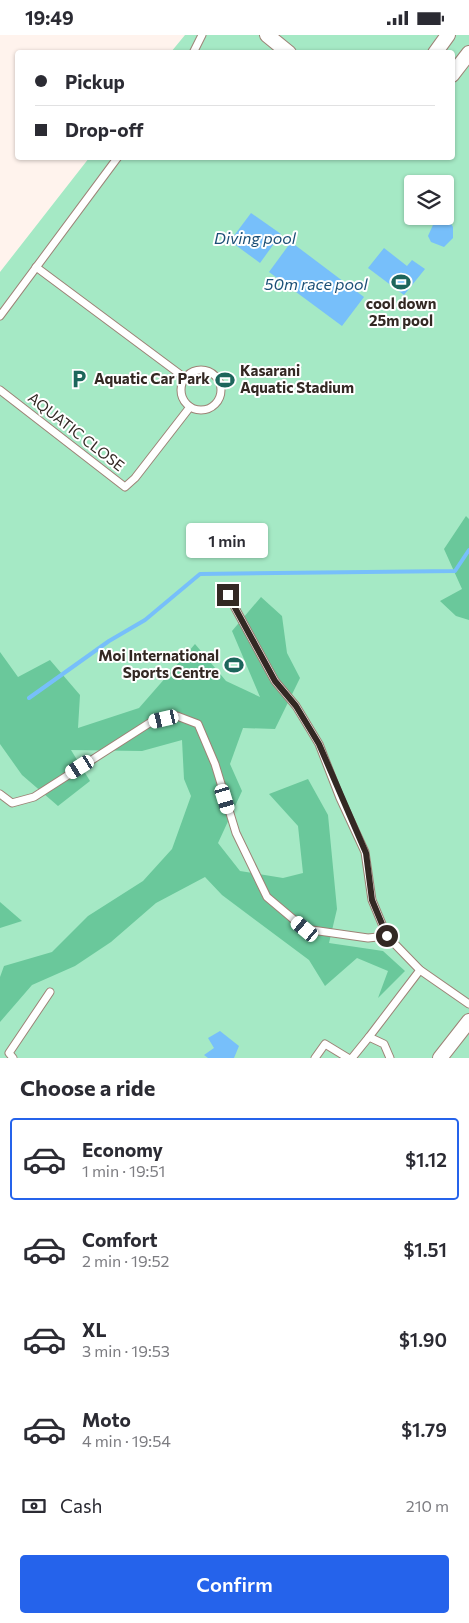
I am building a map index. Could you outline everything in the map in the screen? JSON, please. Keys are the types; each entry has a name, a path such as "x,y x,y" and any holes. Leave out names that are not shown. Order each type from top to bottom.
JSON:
{"street":[{"path":"267,35 285,50"},
{"path":"437,50 448,35"},
{"path":"455,71 469,53"},
{"path":"440,1058 469,1021"}],"lane":[{"path":"194,50 202,35"},
{"path":"0,315 116,160"},
{"path":"36,267 185,378"},
{"path":"206,370 217,377 221,383 220,397 212,407 198,410 190,407 180,393 185,378 192,371 206,370"},
{"name":"AQUATIC CLOSE","path":"0,390 124,487 135,478 190,407"},
{"path":"228,595 275,681 296,706 319,744 366,853 372,900 387,936 420,970 469,1005"},
{"path":"0,794 12,803 34,797 151,722 177,716 198,724 215,764 236,833 267,897 305,929 368,938 387,936"},
{"path":"352,1058 420,970"},
{"path":"13,1058 9,1053 50,992"},
{"path":"368,1037 384,1044 390,1058"},
{"path":"315,1058 325,1044 348,1058"}],"green space":[{"name":"Moi International Sports Centre","path":"185,35 469,35 469,1058 0,1058 0,272 87,160 455,160 455,50 173,50"},
{"path":"466,516 469,519 469,620 456,616 440,601 462,589 444,549"},
{"path":"261,597 282,616 287,653 300,678 275,729 243,728 230,764 242,791 218,843 240,871 283,878 303,873 298,826 269,794 308,779 328,815 337,909 329,943 383,951 405,971 378,998 388,971 357,958 325,986 309,960 222,895 205,877 156,903 111,942 75,966 32,985 0,1022 0,977 4,966 52,952 88,916 143,881 172,849 191,796 184,779 182,740 142,751 71,750 90,781 58,806 22,775 0,744 0,652 18,677 50,660 80,695 78,728 139,708 195,644 226,681 260,697 232,631"},
{"path":"0,902 22,921 0,928"}],"water":[{"name":"Diving pool","path":"251,213 281,234 260,263 230,241"},
{"path":"433,225 452,225 453,227 453,238 444,247 431,242 428,236"},
{"name":"50m race pool","path":"291,242 364,297 342,326 269,272"},
{"name":"cool down 25m pool","path":"384,248 407,266 412,260 425,269 404,295 368,268"},
{"path":"220,1031 239,1046 234,1058 208,1058 204,1055 214,1048 208,1038"}],"waterway":[{"path":"29,698 109,641 145,620 200,574 455,571 469,550"}],"place":[{"name":"cool down 25m pool","path":"401,282"},
{"name":"Aquatic Car Park","path":"79,379"},
{"name":"Kasarani Aquatic Stadium","path":"225,380"},
{"name":"Moi International Sports Centre","path":"234,665"}],"route":[{"path":"228,595 275,681 296,706 319,744 340,798 366,853 372,900 387,936"}]}
